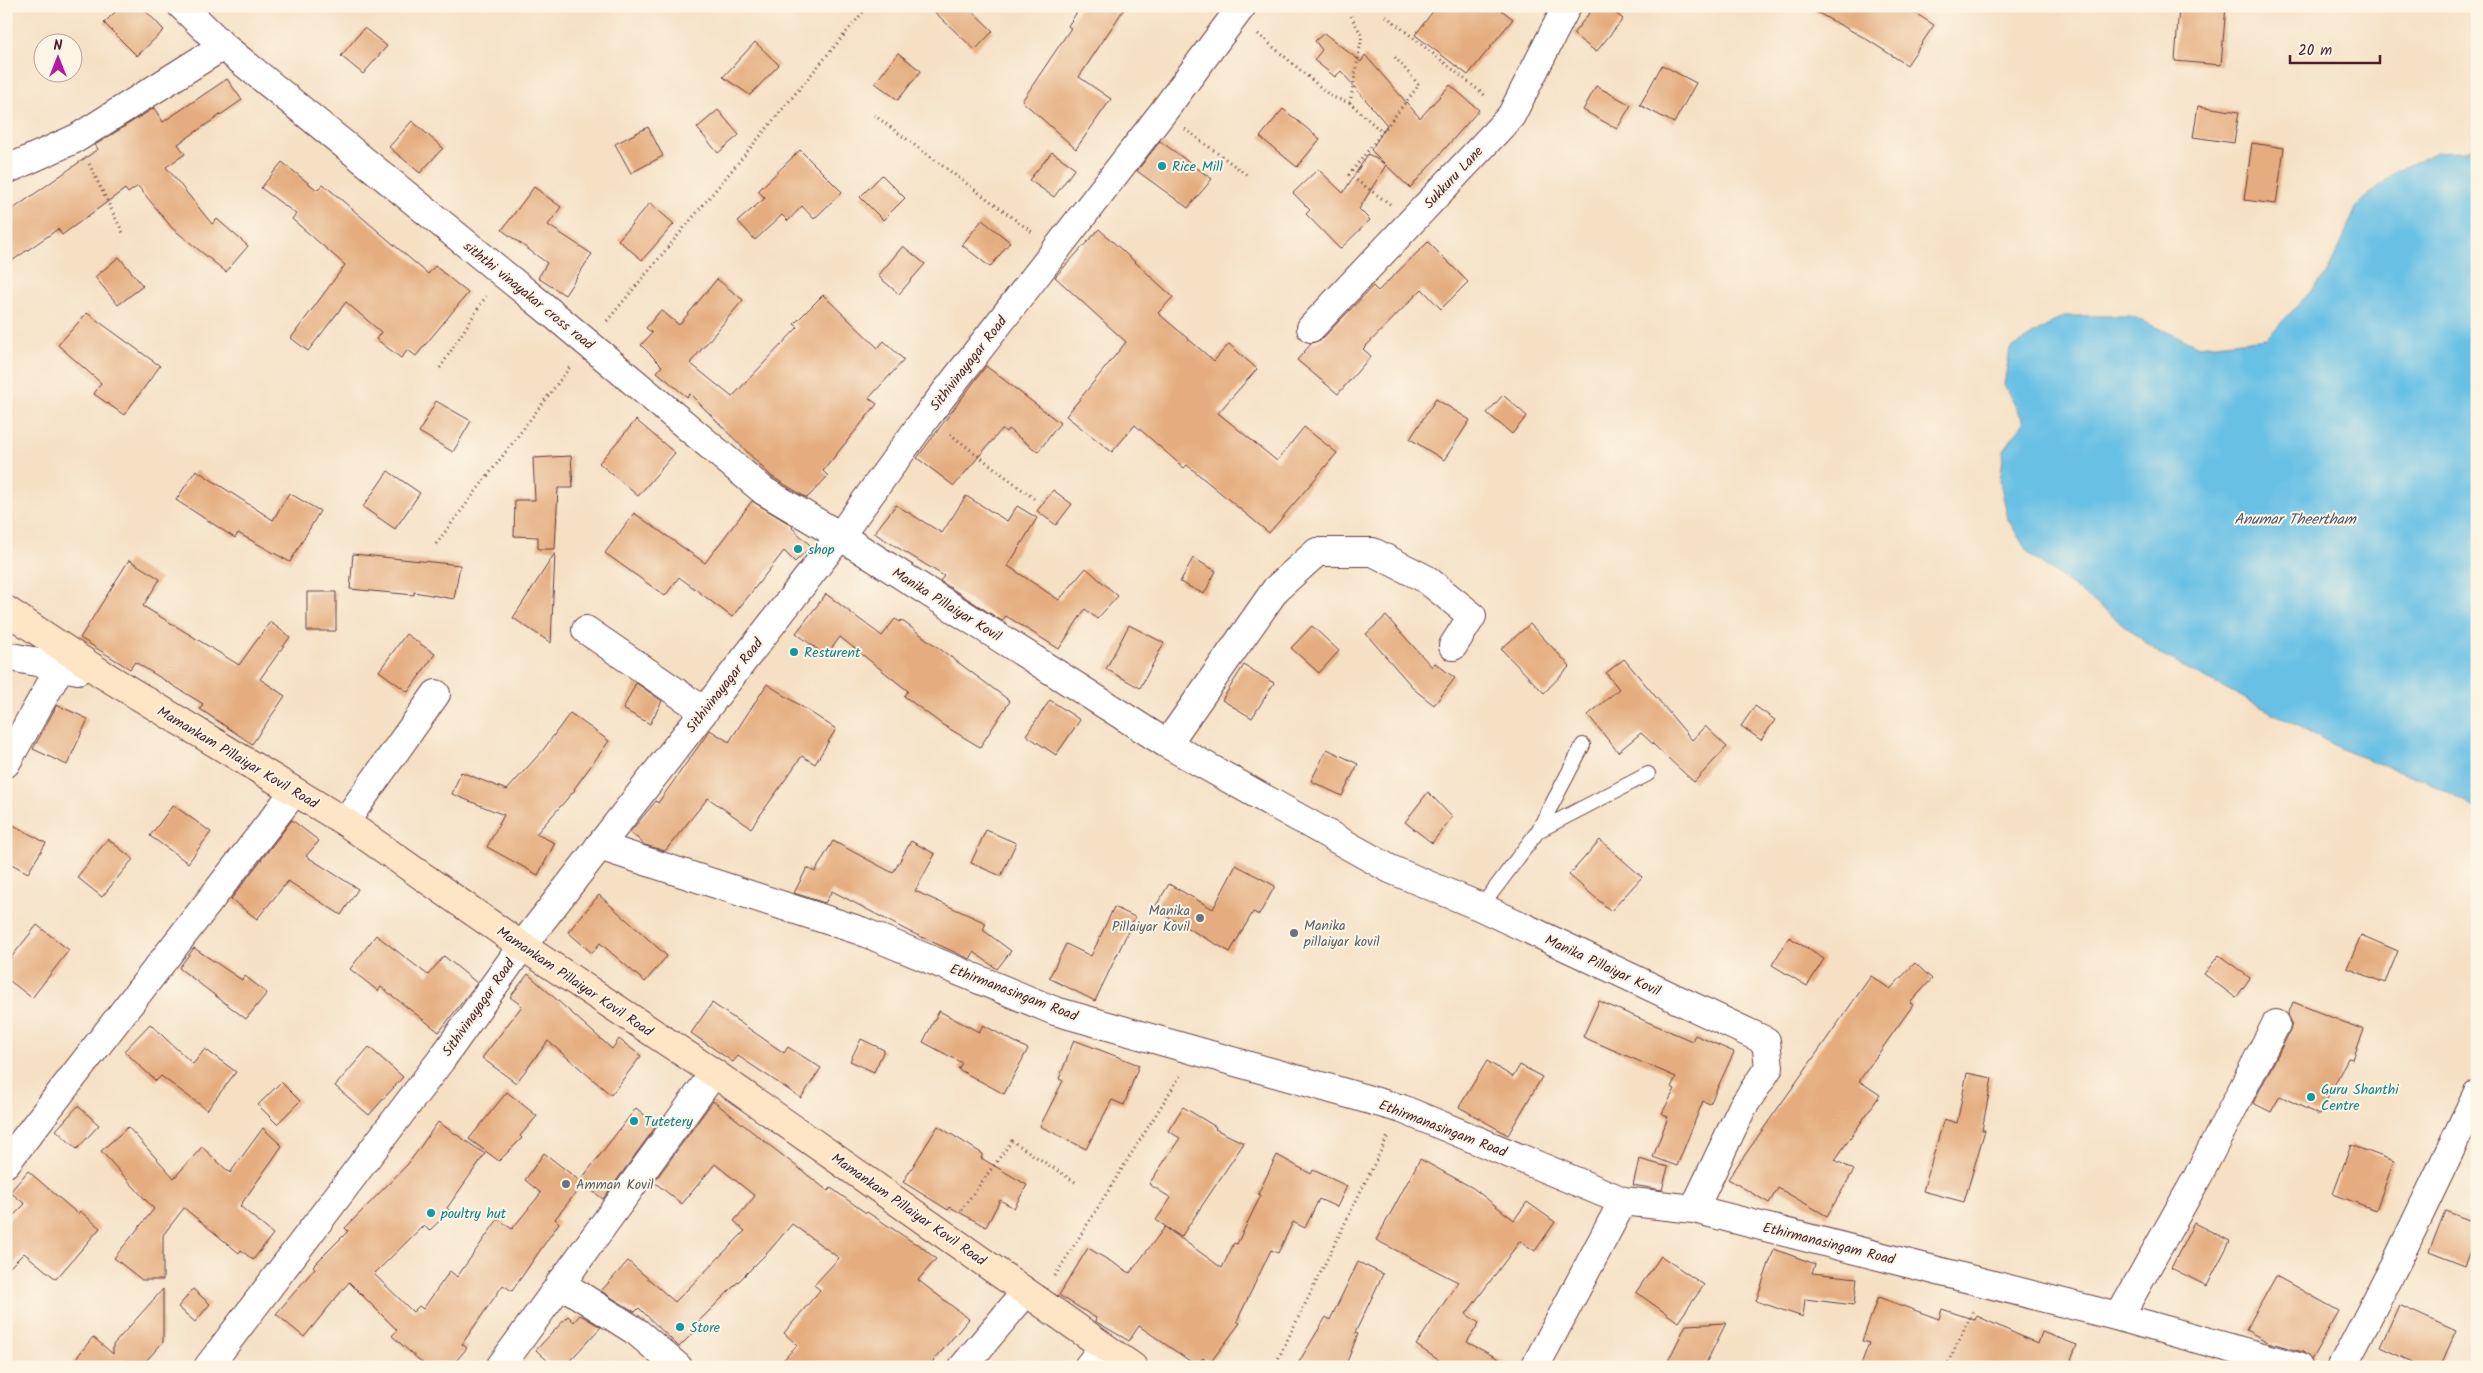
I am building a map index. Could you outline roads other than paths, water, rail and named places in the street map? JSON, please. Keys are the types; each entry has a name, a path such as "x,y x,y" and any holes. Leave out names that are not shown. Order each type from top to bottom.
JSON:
{"main road":[{"name":"Mamankam Pillaiyar Kovil Road","path":"6,610 104,675 345,822 522,946 714,1073 944,1233 1032,1298 1096,1357 1133,1367"}],"street":[{"name":"siththi vinayakar cross road","path":"182,6 223,46 502,272 764,491 840,536"},
{"name":"Sukkuru Lane","path":"1311,328 1511,116 1567,6"},
{"name":"Sithivinayagar Road","path":"208,1367 441,1060 522,946 840,536 927,416 1057,250 1239,11"},
{"path":"6,170 77,138 223,46"},
{"name":"Manika Pillaiyar Kovil","path":"840,536 1167,744 1390,869 1481,908 1766,1041 1768,1067 1742,1108 1694,1209"},
{"path":"1167,744 1276,589 1317,552 1373,552 1426,579 1472,616 1453,646"},
{"path":"586,630 704,711"},
{"path":"6,656 104,675"},
{"path":"6,763 61,666"},
{"path":"345,822 436,694"},
{"path":"6,1163 294,792"},
{"name":"Ethirmanasingam Road","path":"599,846 862,931 1055,1011 1402,1109 1623,1201 1694,1209 2119,1317 2298,1367"},
{"path":"2119,1317 2198,1176 2276,1024"},
{"path":"500,1367 714,1073"},
{"path":"2342,1367 2399,1257 2477,1094"},
{"path":"1535,1367 1623,1201"},
{"path":"560,1283 636,1332 678,1367"},
{"path":"963,1367 1032,1298"}],"lane":[{"path":"1481,908 1538,831 1583,745"},
{"path":"1538,831 1648,774"}],"water":[{"name":"Anumar Theertham","path":"2477,144 2477,809 2427,781 2348,752 2161,655 2109,613 2028,553 2008,519 2000,481 2004,450 2024,422 2004,385 2010,349 2063,316 2131,316 2199,346 2267,338 2327,274 2357,206 2395,172 2437,152 2466,151"}],"place":[{"name":"Rice Mill","path":"1162,166"},
{"name":"shop","path":"798,549"},
{"name":"Resturent","path":"794,652"},
{"name":"Manika Pillaiyar Kovil","path":"1200,918"},
{"name":"Manika pillaiyar kovil","path":"1294,933"},
{"name":"Guru Shanthi Centre","path":"2311,1097"},
{"name":"Tutetery","path":"634,1121"},
{"name":"Amman Kovil","path":"566,1184"},
{"name":"poultry hut","path":"431,1213"},
{"name":"Store","path":"680,1327"}]}
